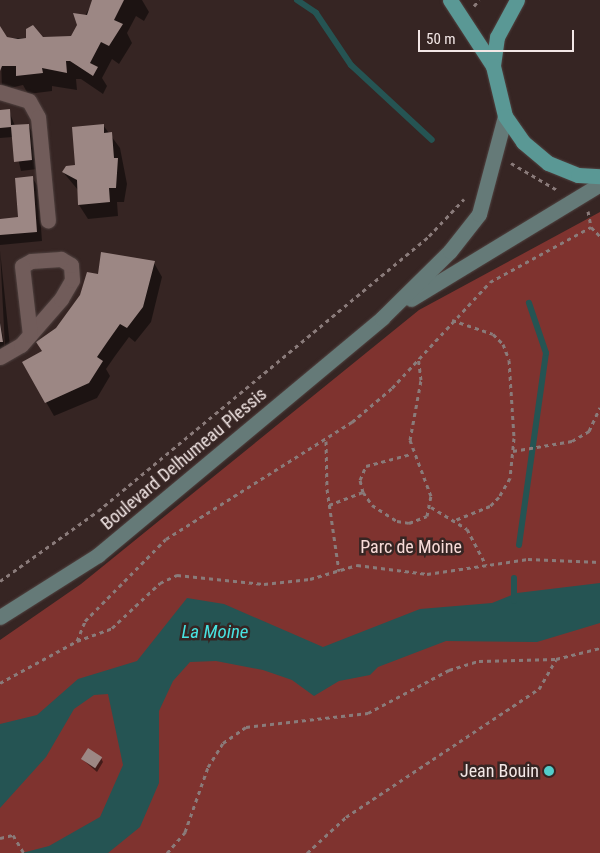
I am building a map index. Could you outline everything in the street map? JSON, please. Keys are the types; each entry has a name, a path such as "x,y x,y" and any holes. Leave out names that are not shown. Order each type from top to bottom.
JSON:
{"main road":[{"path":"450,0 493,66 505,116 523,142 548,163 578,175 600,176"},
{"path":"493,66 497,37 517,0"},
{"name":"Boulevard Delhumeau Plessis","path":"0,617 98,555 382,318 450,251 479,214 505,116"},
{"name":"Boulevard Delhumeau Plessis","path":"382,318 600,184"}],"street":[{"path":"0,92 29,101 38,117 48,221"},
{"path":"0,357 30,335 72,280 70,265 61,260 31,260 22,266 30,335"}],"path":[{"path":"0,581 98,511 430,236 469,190"},
{"path":"582,203 590,214 591,228 600,236"},
{"path":"77,641 85,621 166,539 326,441 392,388 452,320 490,282 591,228"},
{"path":"452,320 493,334 503,344 509,360 513,451 510,478 499,497 490,506 455,520"},
{"path":"418,358 421,380 412,417 411,454 428,484 431,507"},
{"path":"513,451 572,442 588,431 600,407"},
{"path":"326,441 329,505 338,571"},
{"path":"411,454 366,466 360,480 363,492 372,505 397,520 418,521 431,507"},
{"path":"329,505 363,492"},
{"path":"431,507 455,520 478,542 486,565"},
{"path":"0,683 77,641 122,622 160,583 177,575 264,584 369,564 427,574 486,565 562,557 600,562"},
{"path":"166,853 185,832 208,767 223,743 246,727 368,713 449,670 479,661 556,659 600,648"},
{"path":"307,853 346,817 539,689 556,659"},
{"path":"0,838 14,835 24,853"}],"green space":[{"name":"Parc de Moine","path":"600,212 600,853 0,853 0,640 81,584 419,310"}],"water":[{"name":"La Moine","path":"600,583 600,623 537,642 446,641 378,667 370,675 339,681 314,696 292,680 263,670 216,661 190,662 173,681 159,711 159,783 140,827 108,853 22,853 49,846 100,817 123,765 108,694 94,695 74,709 46,757 0,808 0,724 37,715 78,679 137,661 187,598 224,604 323,647 420,609 492,603 517,593"}],"building":[{"path":"92,0 124,0 114,20 123,24 109,46 101,42 90,63 98,67 93,76 70,61 66,61 67,73 42,68 43,73 16,76 16,66 2,66 0,71 0,26 7,37 18,39 26,38 26,29 33,25 43,37 71,36 77,25 73,13 87,15"},
{"path":"10,109 11,125 29,124 32,160 14,162 11,127 0,128 0,110"},
{"path":"104,124 104,133 112,132 114,158 118,158 116,188 109,188 110,202 78,205 77,180 62,172 66,166 75,165 72,127"},
{"path":"33,176 37,232 0,235 0,219 18,217 15,178"},
{"path":"101,252 155,261 143,307 127,328 120,324 97,357 103,361 89,383 45,403 22,362 42,351 36,342 56,328 80,295 87,272 98,274"},
{"path":"0,323 3,342 0,342"},
{"path":"88,748 102,757 95,768 81,759"}],"waterway":[{"path":"297,0 316,13 351,65 432,140"},
{"path":"519,545 546,353 529,303"},
{"path":"514,578 514,601"}],"place":[{"name":"Jean Bouin","path":"549,771"}]}
